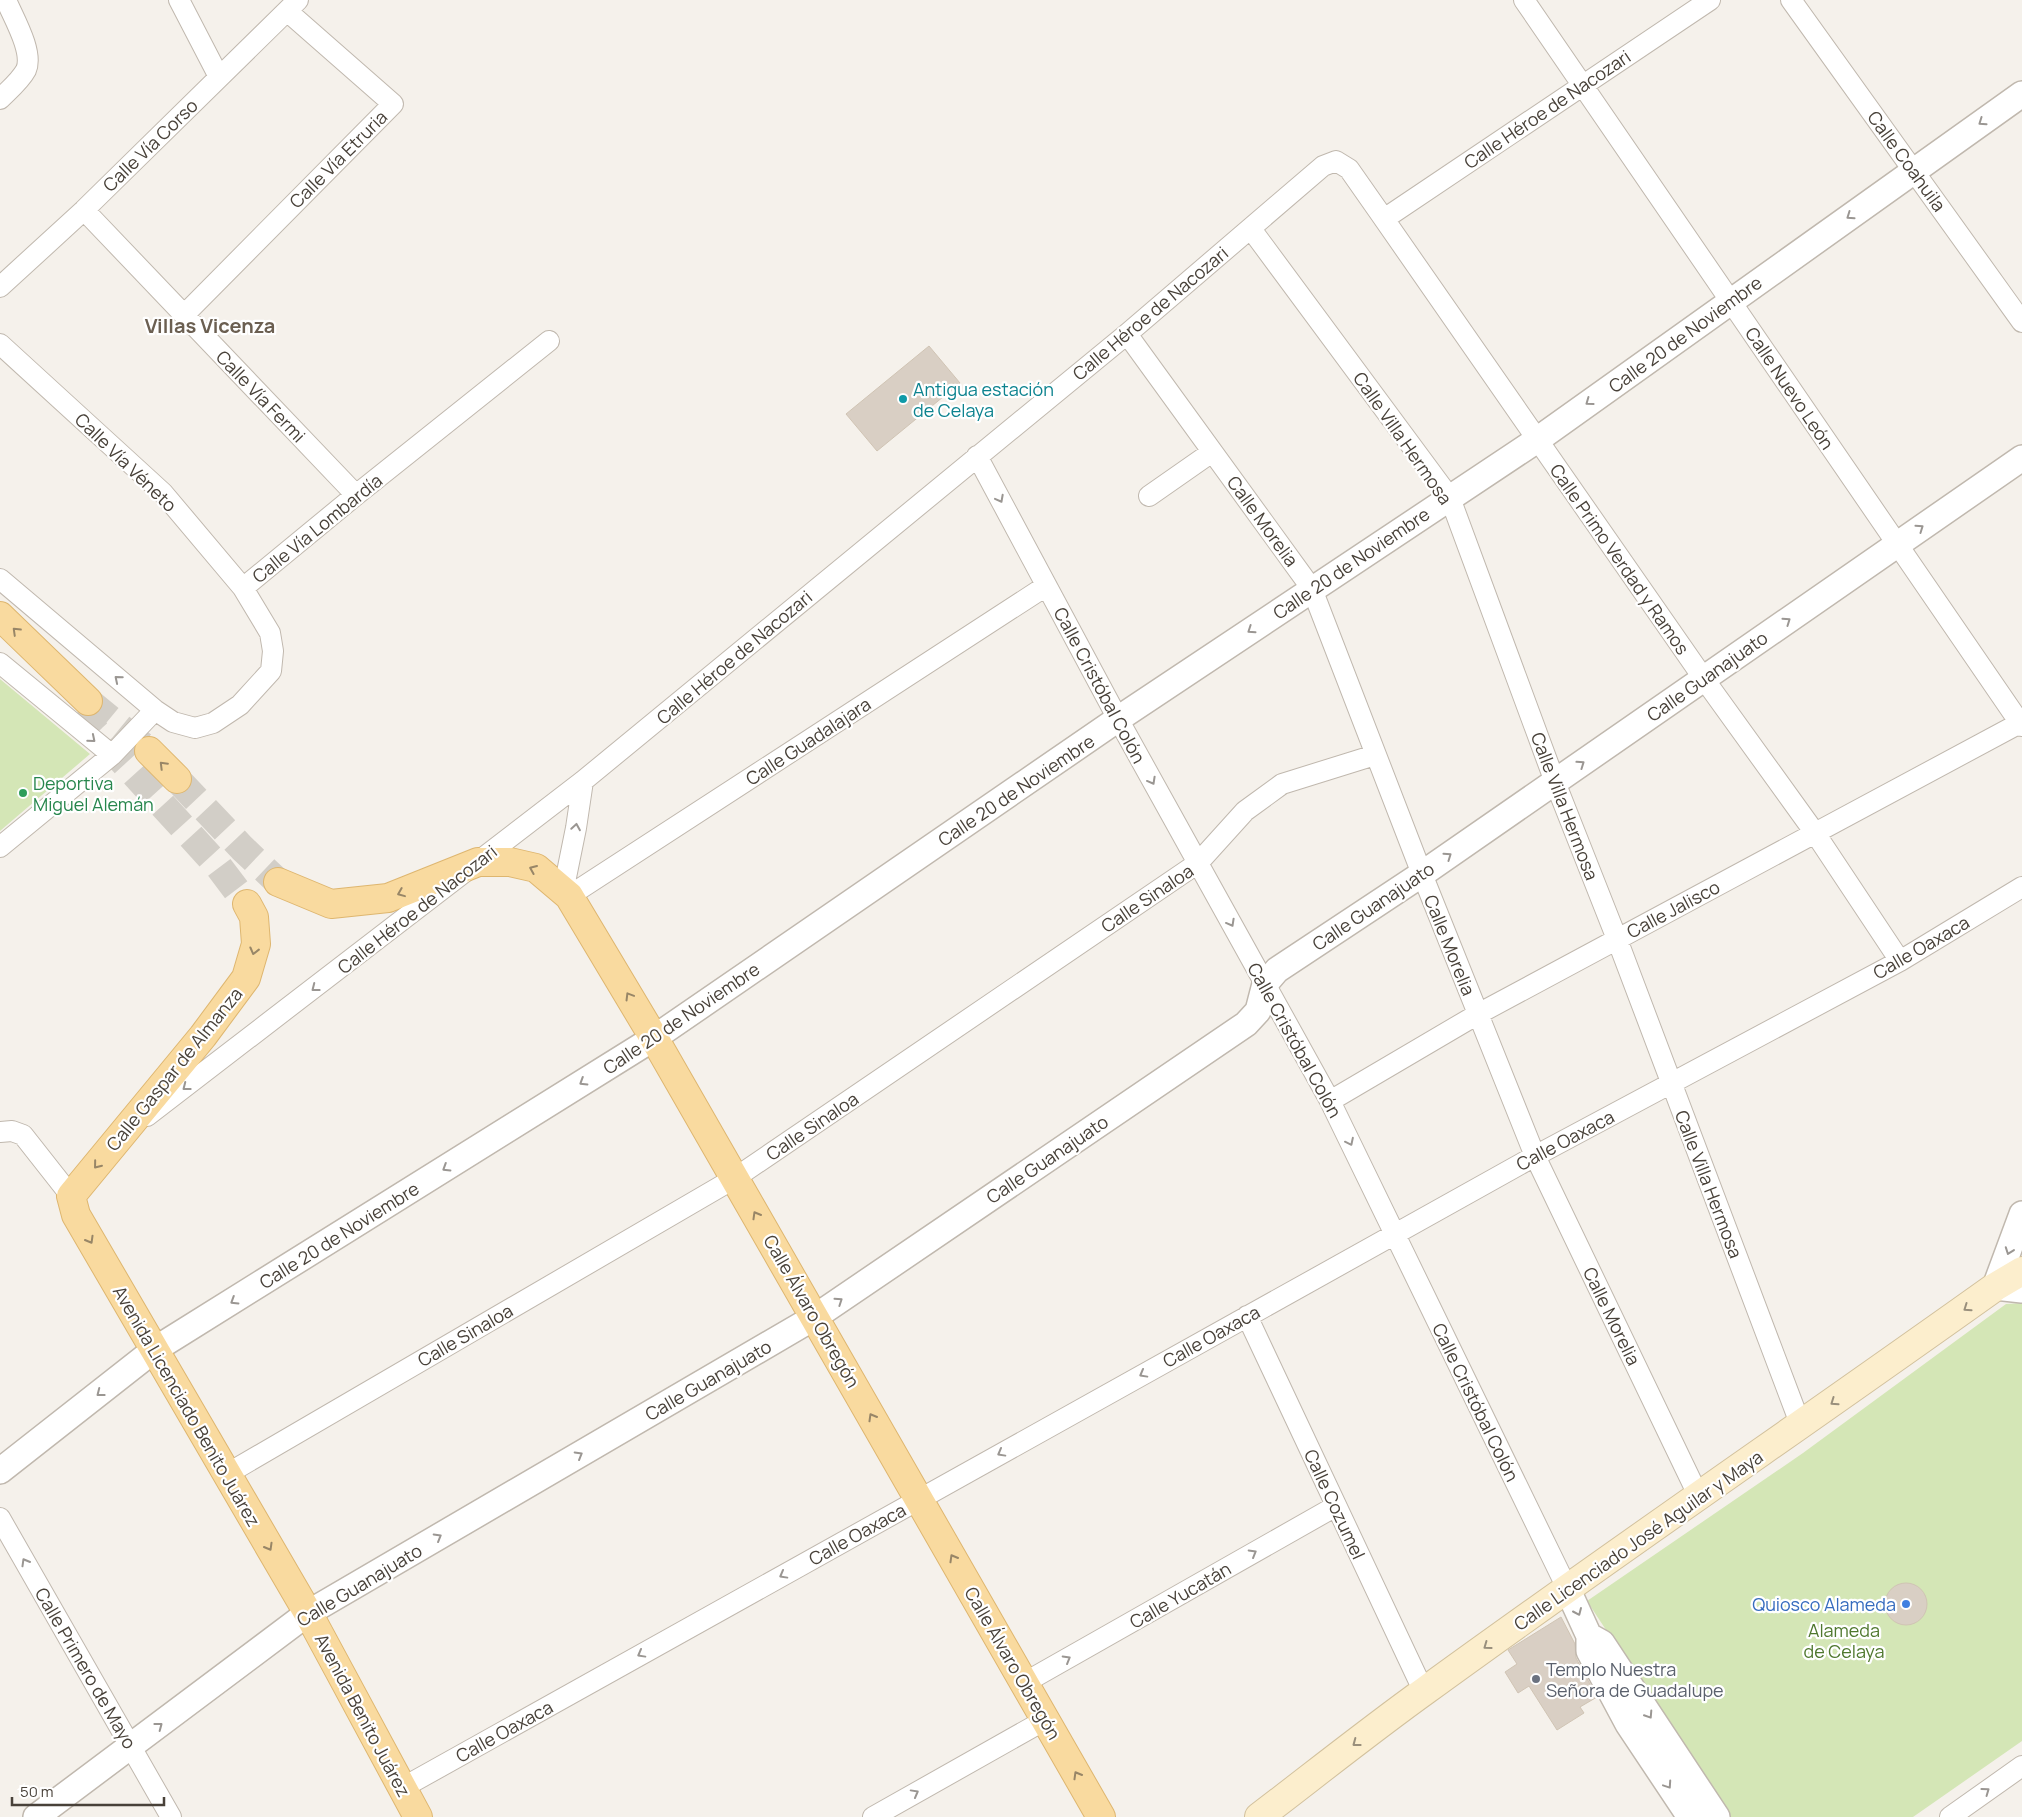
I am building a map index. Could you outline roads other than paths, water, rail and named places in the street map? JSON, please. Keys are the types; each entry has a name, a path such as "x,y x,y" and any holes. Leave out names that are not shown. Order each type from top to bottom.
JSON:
{"main road":[{"path":"0,616 83,707 0,641"},
{"path":"148,751 177,779"},
{"name":"Calle Álvaro Obregón","path":"478,862 510,862 536,868 566,894 654,1038 1101,1817"},
{"path":"278,882 330,904 388,898 478,862"},
{"name":"Calle Gaspar de Almanza","path":"71,1196 203,1036 246,978 256,944 254,917 247,904"},
{"name":"Avenida Licenciado Benito Juárez","path":"71,1196 76,1215 308,1613"},
{"name":"Calle Licenciado José Aguilar y Maya","path":"1259,1817 1424,1692 1567,1588 1801,1426 1995,1287 2022,1271"},
{"name":"Avenida Benito Juárez","path":"308,1613 418,1817"}],"street":[{"path":"0,99 16,83 26,68 27,50 6,0"},
{"path":"179,0 219,77"},
{"name":"Calle Nuevo León","path":"1524,0 2021,724"},
{"name":"Calle Héroe de Nacozari","path":"1384,219 1710,0"},
{"name":"Calle Coahuila","path":"1791,0 2022,322"},
{"name":"Calle Vía Corso","path":"0,287 84,210 293,5"},
{"name":"Calle Vía Etruria","path":"184,316 393,104 293,5"},
{"name":"Calle 20 de Noviembre","path":"0,1471 154,1350 654,1038 1118,720 1537,440 2022,94"},
{"name":"Calle Héroe de Nacozari","path":"118,1138 583,781 1127,334 1322,166 1336,161"},
{"name":"Calle Primo Verdad y Ramos","path":"1336,161 1349,169 1704,679 1814,833 1900,961"},
{"name":"Calle Vía Fermi","path":"84,210 356,495"},
{"name":"Calle Villa Hermosa","path":"1251,229 1450,498 1555,782 1617,939 1801,1426"},
{"name":"Calle Morelia","path":"1127,334 1312,589 1422,874 1535,1156 1699,1497"},
{"name":"Calle Vía Lombardía","path":"0,579 155,710 173,722 196,728 213,723 240,705 270,672 274,651 270,633 243,588 549,341"},
{"name":"Calle Vía Véneto","path":"0,344 163,494 243,588"},
{"path":"1149,496 1212,452"},
{"name":"Calle Cristóbal Colón","path":"977,456 1118,720 1330,1101 1589,1636"},
{"name":"Calle Guanajuato","path":"36,1817 132,1747 308,1613 815,1317 1246,1024 1258,1011 1265,984 1276,970 1422,874 2022,458"},
{"name":"Calle Guadalajara","path":"566,894 1046,586"},
{"path":"0,663 112,755"},
{"path":"0,847 112,755 155,710"},
{"name":"Calle Jalisco","path":"1330,1101 1478,1014 2021,724"},
{"name":"Calle Sinaloa","path":"227,1474 735,1178 1198,863 1245,811 1282,784 1376,755"},
{"path":"566,894 583,781"},
{"name":"Calle Oaxaca","path":"402,1788 1535,1156 1900,961 2022,887"},
{"path":"0,1132 12,1131 23,1135 71,1196"},
{"path":"2022,1214 1995,1287 2022,1290"},
{"name":"Calle Cozumel","path":"1247,1316 1424,1692"},
{"name":"Calle Yucatán","path":"1024,1683 1336,1506"},
{"name":"Calle Primero de Mayo","path":"0,1518 171,1817"},
{"path":"1690,1817 1628,1724 1588,1651 1589,1636 1602,1643 1717,1817"},
{"path":"873,1817 1045,1720"},
{"path":"1950,1817 2022,1766"}],"tunnel":[{"path":"88,701 149,751"},
{"path":"78,712 219,867 247,904"},
{"path":"177,779 242,848 278,882"}],"place":[{"name":"Antigua estación de Celaya","path":"903,399"},
{"name":"Deportiva Miguel Alemán","path":"23,793"},
{"name":"Quiosco Alameda","path":"1906,1604"},
{"name":"Templo Nuestra Señora de Guadalupe","path":"1536,1679"}],"district":[{"name":"Villas Vicenza","path":"210,325"}],"park label":[{"name":"Alameda de Celaya","path":"1844,1640"}]}
